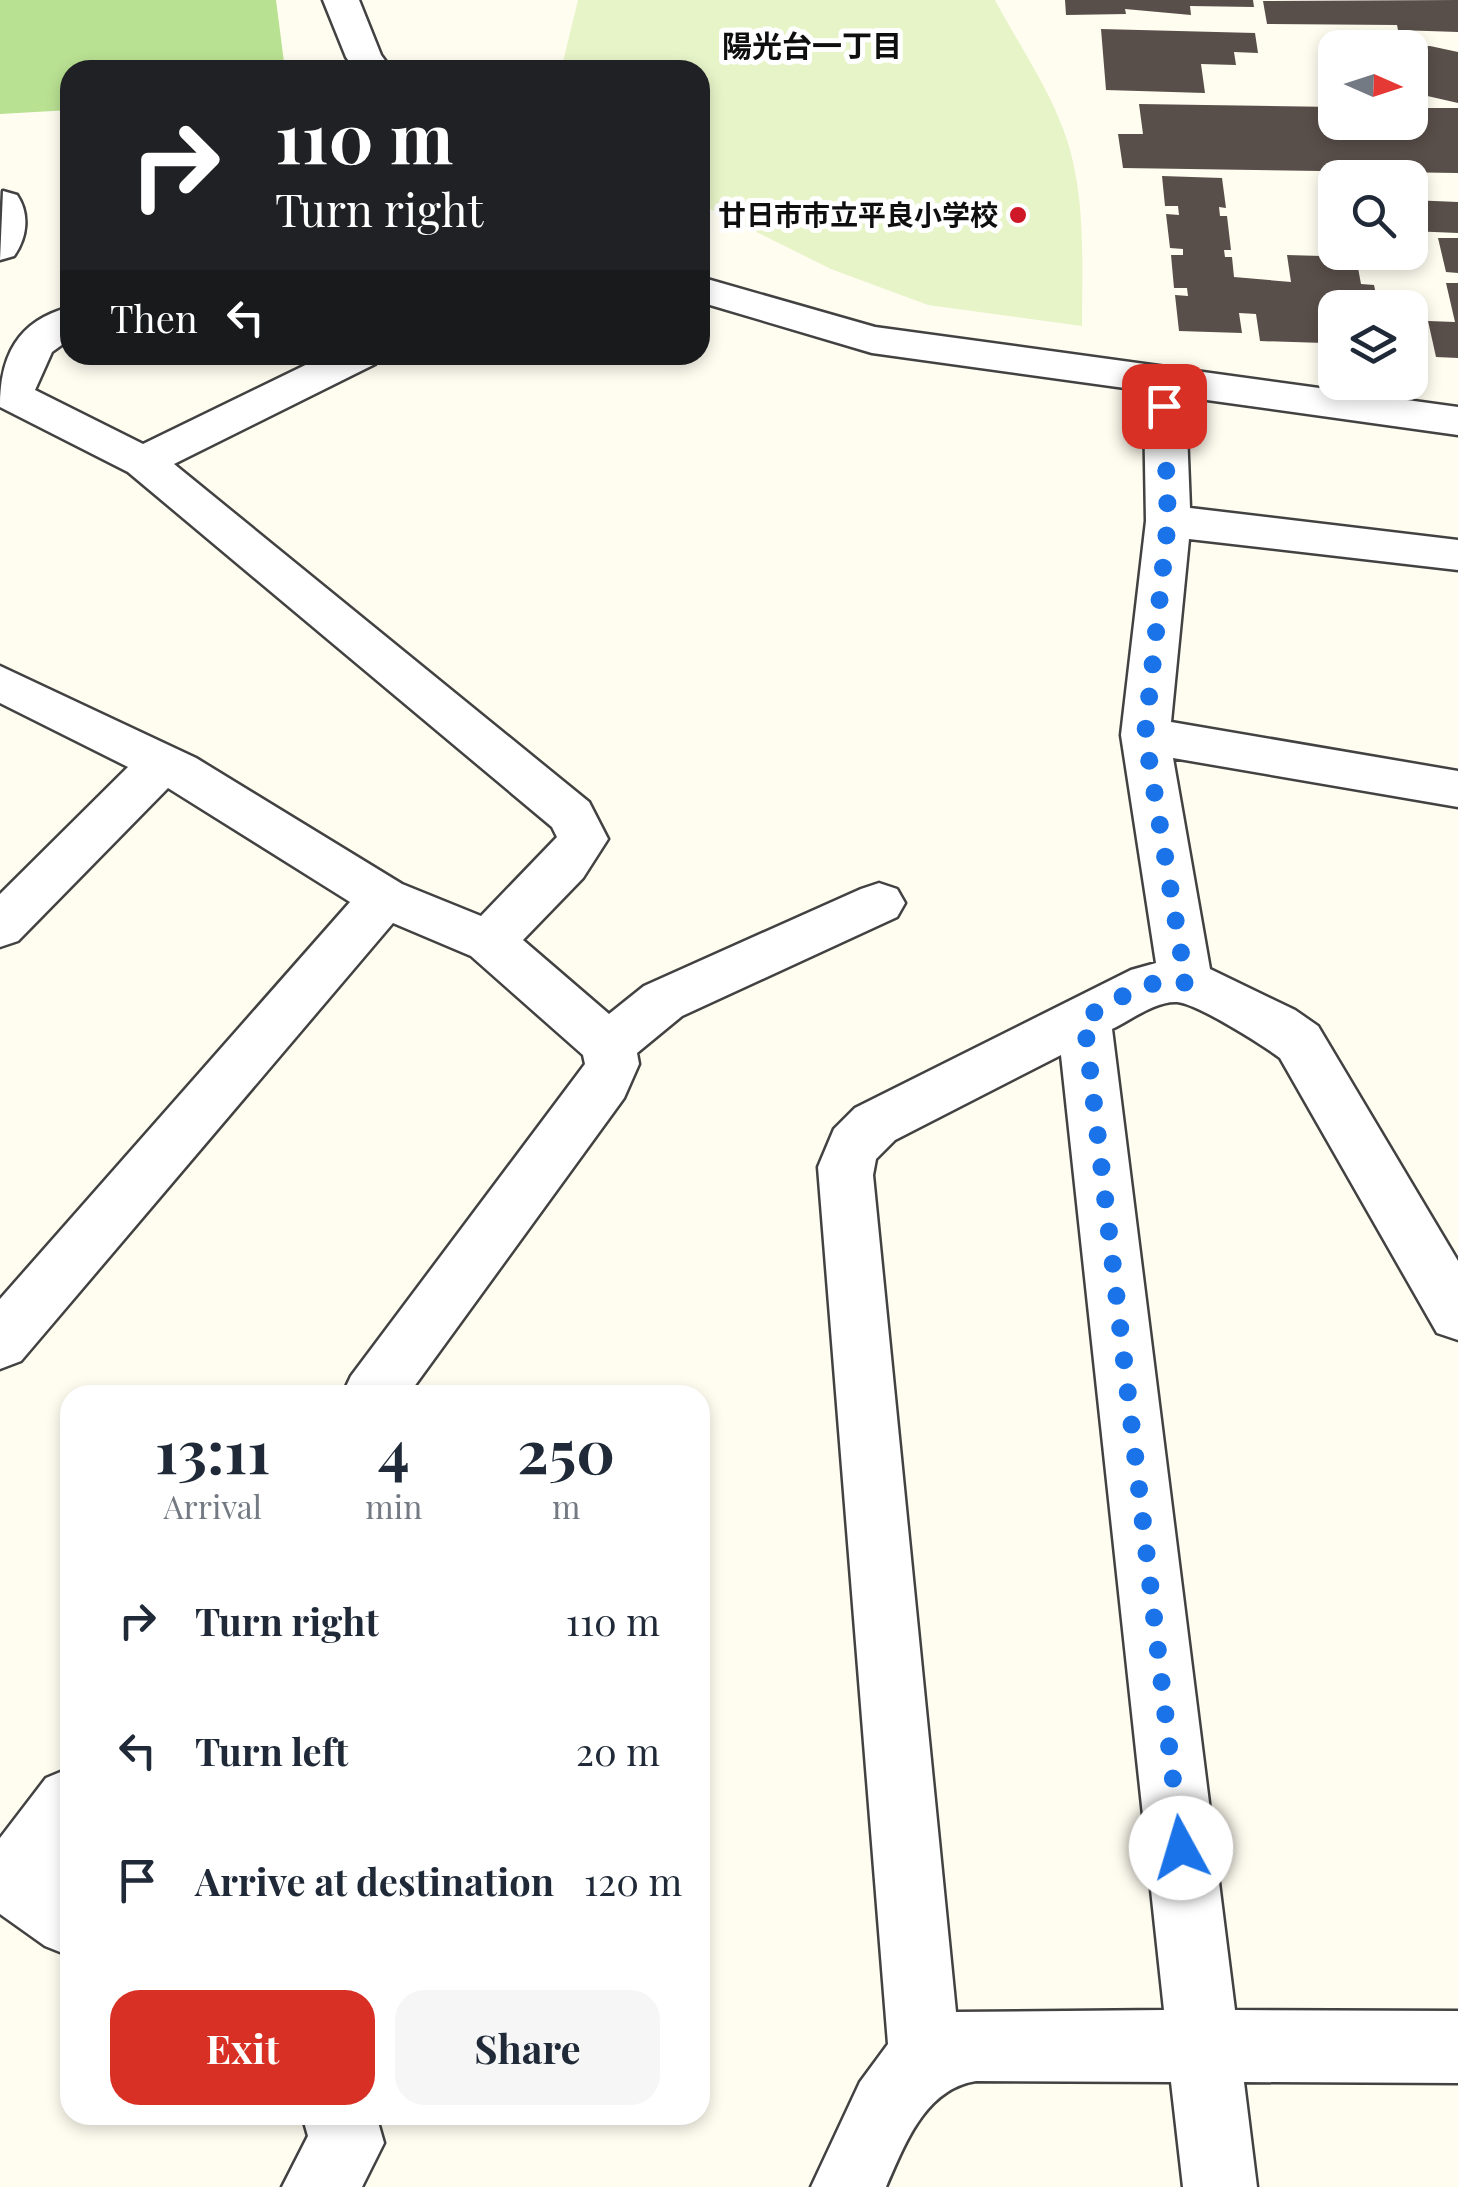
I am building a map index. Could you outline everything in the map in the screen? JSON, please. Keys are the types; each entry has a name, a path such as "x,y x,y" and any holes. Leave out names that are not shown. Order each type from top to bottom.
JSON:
{"street":[{"path":"341,0 366,60"},
{"path":"0,248 6,236 3,203"},
{"path":"710,292 872,340 1458,421"},
{"path":"60,327 34,345 6,392 143,462 571,815 582,840 565,864 489,941"},
{"path":"143,462 302,365"},
{"path":"1164,406 1168,521 1145,735 1186,983"},
{"path":"1168,521 1458,555"},
{"path":"0,683 164,763 384,898 489,941 608,1045 612,1064 605,1082 379,1385"},
{"path":"1145,735 1458,789"},
{"path":"0,927 164,763"},
{"path":"0,1342 384,898"},
{"path":"608,1045 662,1001 879,903"},
{"path":"929,2060 922,2036 844,1175 853,1146 875,1124 1150,984 1186,983 1276,1025 1298,1042 1458,1314"},
{"path":"1084,1018 1220,2187"},
{"path":"60,1814 6,1876 60,1914"},
{"path":"848,2187 894,2096 915,2068 943,2050 976,2045 1458,2047"},
{"path":"319,2187 346,2142 341,2125"}],"green space":[{"path":"0,0 276,0 284,60 60,60 60,111 0,114"},
{"path":"578,0 995,0 1050,99 1073,162 1081,223 1082,326 928,305 831,269 710,209 710,60 563,60"}],"building":[{"path":"1065,0 1253,0 1254,7 1190,6 1191,15 1125,9 1126,14 1066,15"},
{"path":"1458,0 1458,32 1398,30 1397,25 1267,24 1263,1"},
{"path":"1101,29 1255,33 1258,53 1234,52 1236,65 1201,64 1205,93 1106,90"},
{"path":"1428,46 1458,52 1458,103 1428,96"},
{"path":"1139,104 1318,107 1318,140 1428,140 1428,108 1458,108 1458,173 1428,173 1428,160 1318,160 1318,171 1123,168 1118,134 1143,134"},
{"path":"1162,176 1222,178 1226,208 1219,207 1220,216 1227,216 1231,250 1224,250 1225,257 1232,257 1234,277 1291,282 1287,255 1318,256 1318,270 1358,270 1361,284 1374,285 1375,290 1318,290 1318,343 1260,341 1256,314 1239,313 1242,333 1179,331 1175,295 1188,296 1187,288 1174,288 1171,255 1183,255 1183,249 1170,248 1166,214 1179,215 1178,206 1165,206"},
{"path":"1428,201 1458,202 1458,233 1428,232"},
{"path":"1438,238 1458,238 1458,273 1446,272"},
{"path":"1446,283 1458,283 1458,358 1436,357 1428,321 1455,322"}],"place":[{"name":"廿日市市立平良小学校","path":"1018,215"}],"district":[{"name":"陽光台一丁目","path":"812,47"}],"route":[{"path":"1164,406 1168,521 1145,735 1186,983 1150,984 1084,1018 1181,1848"}]}
